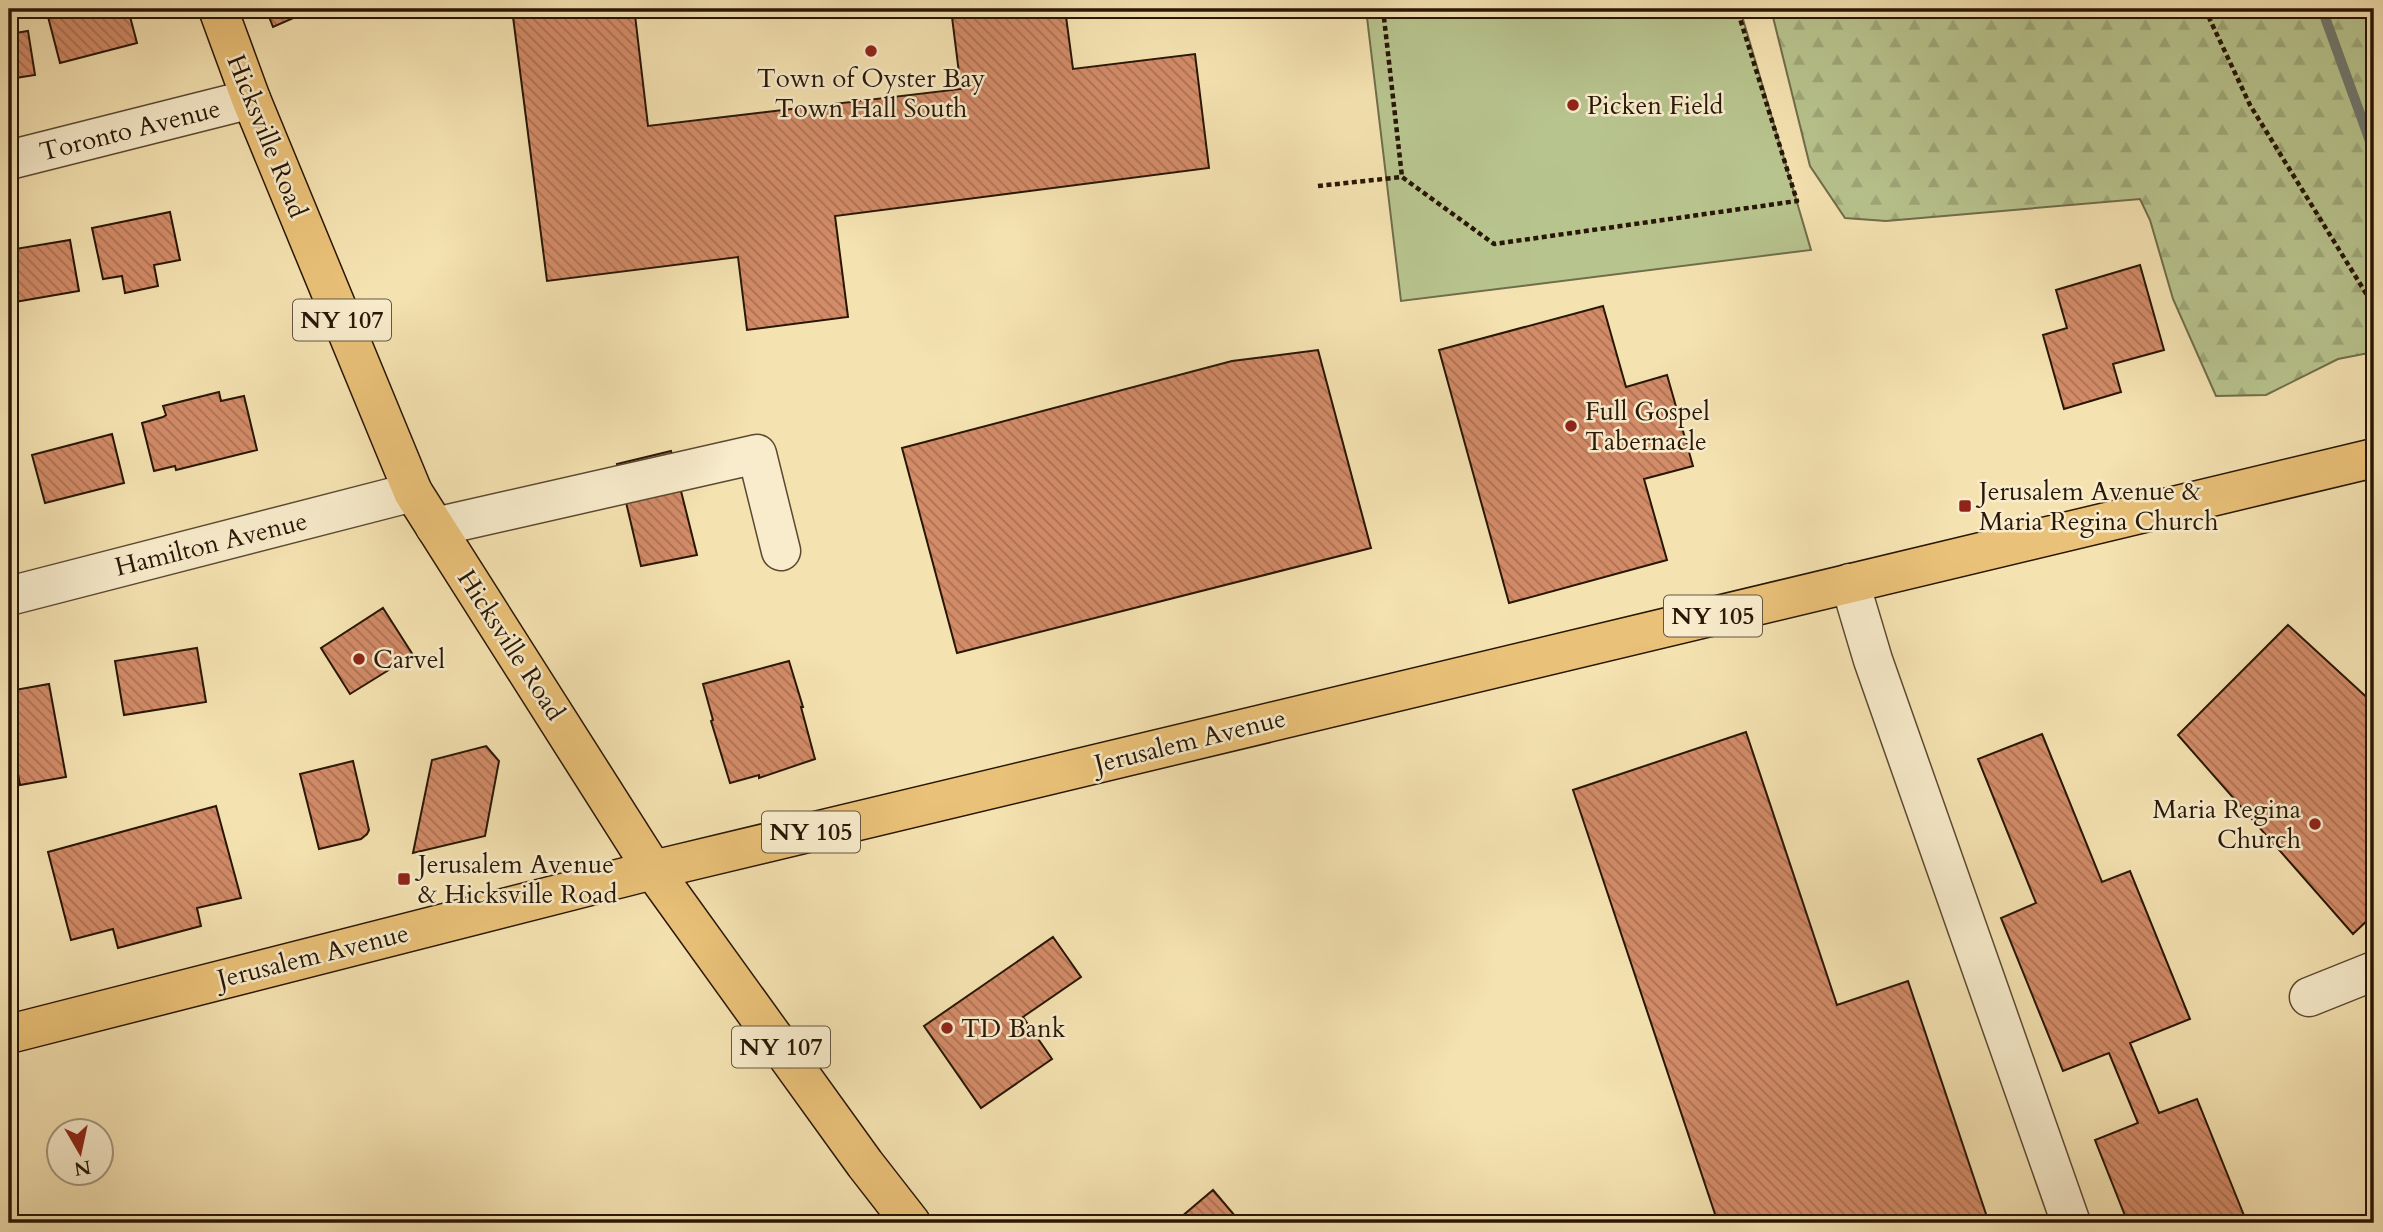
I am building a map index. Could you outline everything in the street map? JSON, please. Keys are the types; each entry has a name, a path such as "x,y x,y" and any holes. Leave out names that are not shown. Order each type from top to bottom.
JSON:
{"main road":[{"name":"Hicksville Road","path":"218,9 251,99 413,492 653,870 865,1164 911,1223"},
{"name":"Jerusalem Avenue","path":"9,1034 653,870 2374,458"}],"street":[{"name":"Toronto Avenue","path":"9,160 251,99"},
{"path":"435,527 757,454 781,551"},
{"name":"Hamilton Avenue","path":"9,596 413,492"},
{"path":"1850,583 1873,660 2071,1223"},
{"path":"2309,997 2374,971"}],"path":[{"path":"1383,9 1402,177"},
{"path":"1318,186 1402,177 1494,244 1797,201 1737,9"},
{"path":"2205,9 2250,106 2367,295 2374,336"}],"green space":[{"name":"Picken Field","path":"1366,9 1740,9 1811,250 1401,301"},
{"path":"1771,9 2374,9 2374,352 2338,359 2266,395 2216,396 2173,299 2150,220 2140,199 1886,221 1845,218 1810,166"}],"building":[{"path":"46,9 94,9 95,14 128,9 137,43 60,63"},
{"path":"266,9 295,9 298,16 273,27"},
{"name":"Town of Oyster Bay Town Hall South","path":"512,9 690,9 635,15 648,126 961,89 951,9 1065,9 1073,69 1195,54 1209,168 835,216 848,317 747,330 738,257 547,281"},
{"path":"28,31 35,75 9,79 9,34"},
{"path":"170,212 180,260 154,265 158,286 125,293 122,276 103,279 92,228"},
{"path":"70,240 79,291 9,303 9,250"},
{"path":"2140,265 2164,350 2113,364 2121,392 2064,409 2043,335 2067,328 2056,290"},
{"name":"Full Gospel Tabernacle","path":"1603,306 1626,387 1667,375 1693,466 1644,479 1667,560 1509,603 1439,350"},
{"path":"1318,350 1371,548 957,653 902,448 1232,361"},
{"path":"219,392 221,401 244,396 257,450 176,470 175,466 154,471 142,423 166,415 163,406"},
{"path":"112,434 124,483 45,503 32,455"},
{"path":"671,451 697,555 641,566 617,464"},
{"path":"383,608 413,655 350,694 321,648"},
{"name":"Maria Regina Church","path":"2288,625 2374,704 2374,914 2353,934 2178,735"},
{"path":"197,648 206,702 124,715 115,661"},
{"path":"789,661 815,759 759,778 759,775 730,783 703,684"},
{"path":"49,684 66,777 20,785 9,726 9,691"},
{"path":"1746,732 1837,1005 1908,981 1989,1223 1718,1223 1573,790"},
{"path":"2042,734 2102,882 2130,871 2190,1019 2130,1043 2159,1113 2197,1099 2247,1223 2128,1223 2095,1140 2138,1123 2109,1053 2063,1071 2001,918 2036,903 1978,759"},
{"path":"486,746 499,761 485,836 413,853 432,760"},
{"path":"353,761 369,830 361,839 319,849 300,774"},
{"path":"216,806 241,898 197,908 201,926 118,948 113,929 71,940 48,852"},
{"path":"1053,937 1081,977 1023,1017 1052,1059 981,1108 924,1026"},
{"path":"1213,1190 1241,1223 1174,1223"}],"waterway":[{"path":"2322,9 2374,152"}],"place":[{"name":"Town of Oyster Bay Town Hall South","path":"871,51"},
{"name":"Picken Field","path":"1573,105"},
{"name":"Full Gospel Tabernacle","path":"1571,426"},
{"name":"Jerusalem Avenue & Maria Regina Church","path":"1965,506"},
{"name":"Carvel","path":"359,659"},
{"name":"Maria Regina Church","path":"2315,824"},
{"name":"Jerusalem Avenue & Hicksville Road","path":"404,879"},
{"name":"TD Bank","path":"947,1028"}]}
